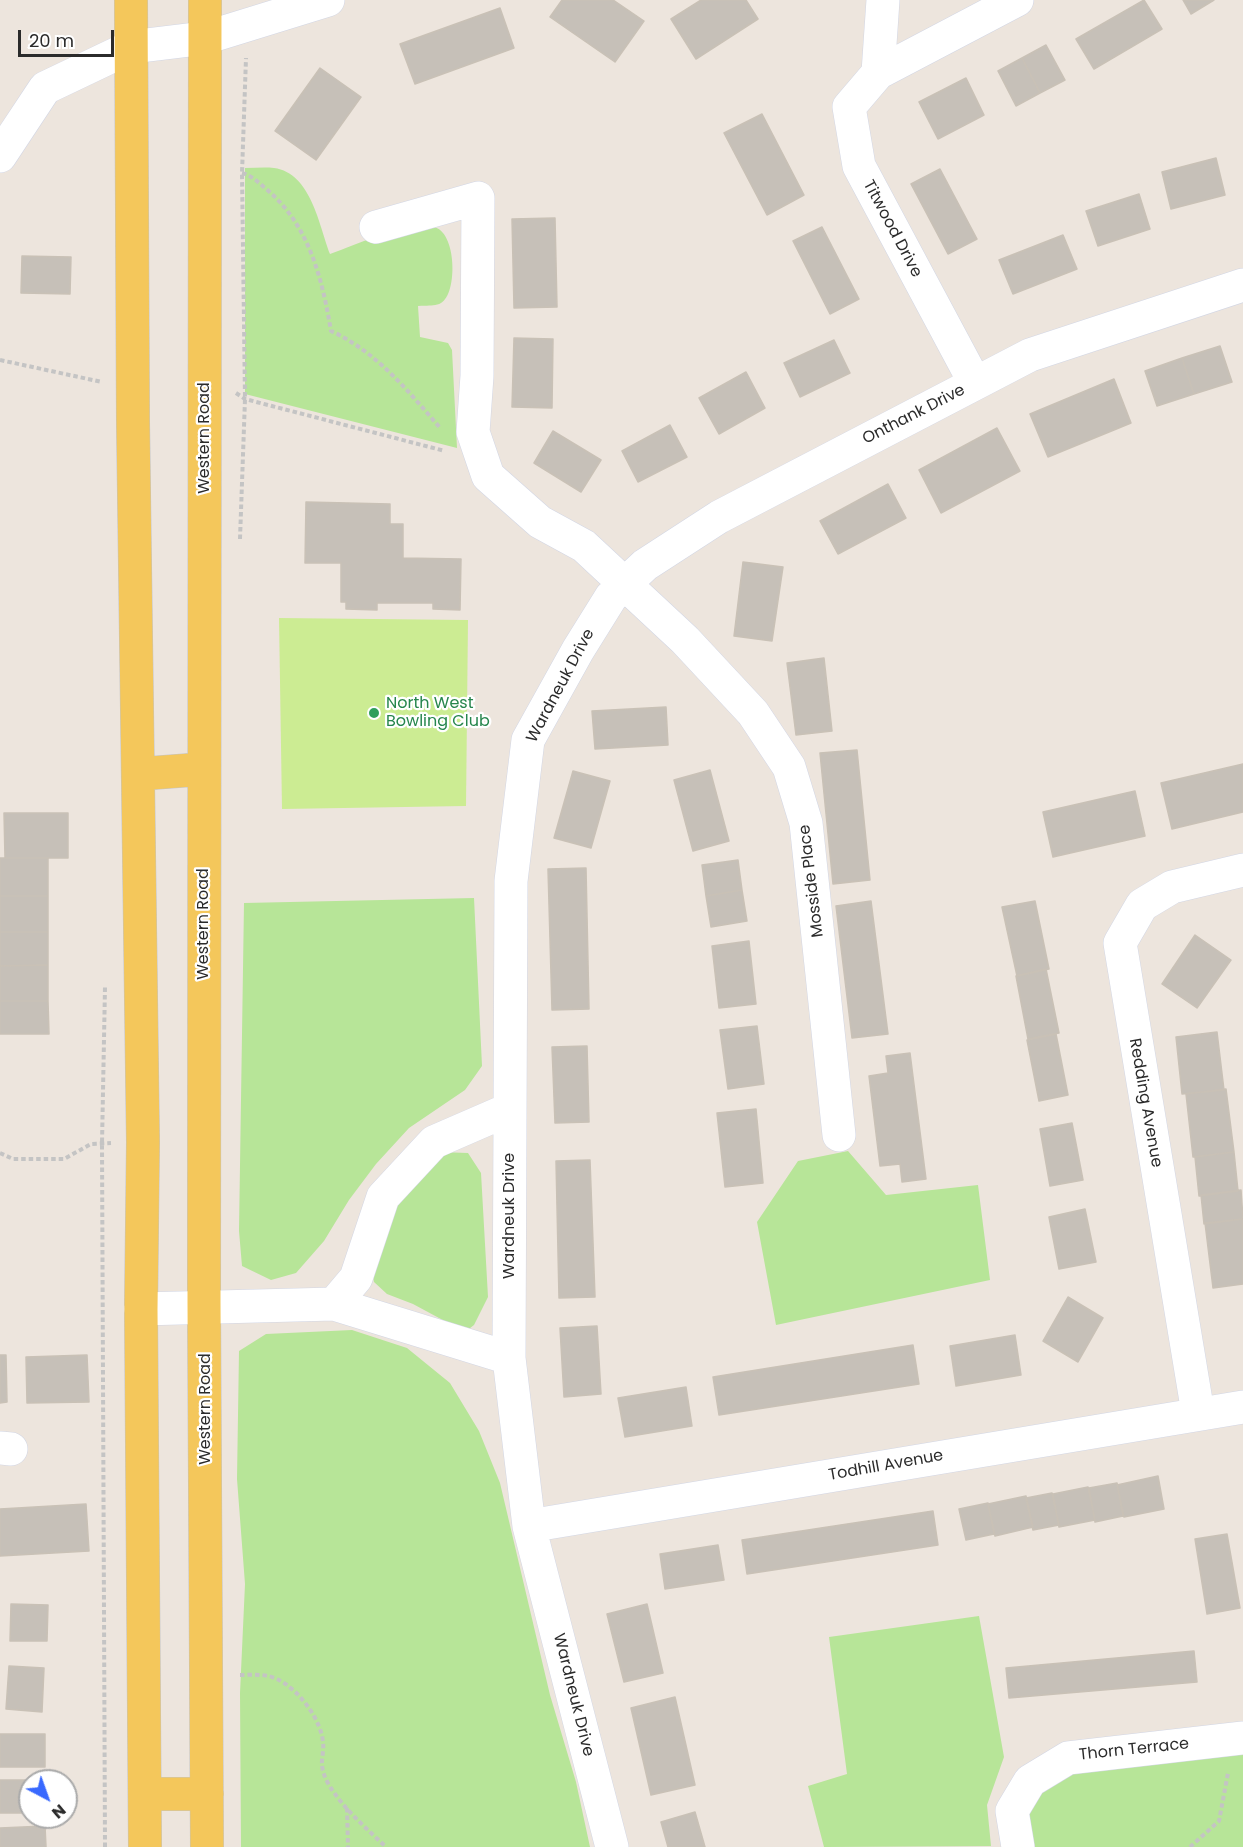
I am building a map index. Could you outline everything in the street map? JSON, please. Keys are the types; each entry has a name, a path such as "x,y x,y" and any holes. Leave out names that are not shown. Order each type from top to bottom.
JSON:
{"main road":[{"path":"131,0 143,1142 141,1309 145,1847"},
{"name":"Western Road","path":"205,0 204,769 207,1847"},
{"path":"138,774 204,769"},
{"path":"144,1794 207,1794"}],"street":[{"path":"0,156 45,88 131,47 205,38 328,0"},
{"path":"878,73 883,0"},
{"name":"Titwood Drive","path":"975,383 859,166 849,107 878,73 1017,0"},
{"path":"376,227 478,198 477,376 473,432 488,476 540,522 584,546 618,591"},
{"name":"Onthank Drive","path":"618,591 645,565 719,516 1030,355 1243,285"},
{"name":"Wardneuk Drive","path":"612,1847 530,1526 509,1358 511,880 528,740 578,650 618,591"},
{"name":"Mosside Place","path":"618,591 685,640 746,705 789,767 806,823 839,1135"},
{"name":"Redding Avenue","path":"1198,1413 1120,943 1142,905 1172,887 1243,870"},
{"path":"334,1304 356,1278 383,1197 434,1142 510,1109"},
{"path":"141,1309 206,1305 334,1304 509,1358"},
{"name":"Todhill Avenue","path":"530,1526 1243,1407"},
{"name":"Thorn Terrace","path":"1018,1847 1012,1811 1030,1782 1068,1758 1238,1738"}],"path":[{"path":"205,173 245,174 270,191 296,222 313,256 332,332 385,368 406,388 448,437 457,443 477,444"},
{"path":"0,1153 13,1159 64,1160 91,1144 143,1142"},
{"path":"240,1675 269,1676 287,1684 310,1710 323,1737 320,1764 330,1786 386,1847"},
{"path":"1190,1847 1219,1821 1238,1738"},
{"path":"347,1807 348,1847"}],"green space":[{"path":"245,168 274,168 287,172 297,179 312,202 330,254 407,228 433,227 441,231 451,250 450,288 447,297 441,303 418,306 420,337 448,343 452,350 457,448 245,394"},
{"name":"North West Bowling Club","path":"279,618 468,620 466,806 282,809"},
{"path":"474,898 482,1066 465,1090 409,1128 376,1164 349,1200 324,1241 296,1273 271,1280 242,1266 239,1231 244,903"},
{"path":"848,1151 886,1195 978,1185 990,1280 776,1325 757,1222 798,1161"},
{"path":"439,1152 468,1153 481,1173 488,1297 474,1325 465,1332 413,1304 387,1294 374,1282 369,1257 375,1231"},
{"path":"352,1330 407,1348 450,1383 479,1431 500,1483 550,1695 576,1782 590,1847 241,1847 240,1693 245,1584 237,1479 239,1351 266,1334"},
{"path":"979,1616 1004,1757 987,1805 991,1846 824,1847 808,1786 847,1774 829,1637"},
{"path":"1243,1747 1243,1847 1026,1847 1020,1814 1065,1766"}],"building":[{"path":"562,0 613,0 644,21 615,62 550,17"},
{"path":"701,0 746,0 758,19 696,59 671,19"},
{"path":"1144,0 1162,29 1094,69 1076,39"},
{"path":"1183,0 1214,0 1191,14"},
{"path":"500,8 514,48 415,84 400,44"},
{"path":"1046,45 1065,80 1040,93 1022,58"},
{"path":"1022,58 1040,93 1016,106 998,71"},
{"path":"320,68 361,97 316,160 275,131"},
{"path":"966,78 984,115 938,139 919,102"},
{"path":"762,114 804,195 767,215 724,133"},
{"path":"1216,158 1225,195 1171,209 1162,172"},
{"path":"940,169 977,239 948,254 911,184"},
{"path":"1139,194 1150,229 1098,246 1086,211"},
{"path":"555,218 557,307 514,308 512,219"},
{"path":"822,227 859,299 830,314 793,241"},
{"path":"1063,235 1077,269 1013,294 999,260"},
{"path":"22,256 71,257 70,294 21,293"},
{"path":"514,338 553,339 552,408 512,407"},
{"path":"834,340 850,373 800,397 784,363"},
{"path":"1220,346 1232,382 1194,394 1182,358"},
{"path":"1182,358 1194,394 1157,406 1145,371"},
{"path":"746,372 765,408 719,434 699,398"},
{"path":"1114,379 1131,423 1048,457 1030,414"},
{"path":"670,425 687,457 638,482 622,451"},
{"path":"997,428 1020,471 941,513 919,470"},
{"path":"553,431 601,460 581,492 534,463"},
{"path":"888,484 906,518 838,554 820,521"},
{"path":"306,502 390,504 390,524 403,524 403,558 461,559 460,610 433,609 433,603 377,603 377,610 346,609 346,602 341,602 341,563 305,563"},
{"path":"743,562 783,567 772,641 734,636"},
{"path":"824,658 832,731 796,735 787,663"},
{"path":"666,707 668,745 595,749 592,711"},
{"path":"857,750 870,880 833,884 820,753"},
{"path":"1243,764 1243,812 1172,829 1161,783"},
{"path":"710,770 729,841 693,851 674,780"},
{"path":"573,771 610,781 591,848 554,838"},
{"path":"1135,791 1145,836 1053,857 1043,812"},
{"path":"4,813 68,813 68,858 5,858"},
{"path":"0,858 48,858 48,896 0,896"},
{"path":"738,860 742,890 706,896 702,865"},
{"path":"586,868 589,1009 552,1010 548,869"},
{"path":"742,890 747,921 711,927 706,896"},
{"path":"0,896 48,896 48,932 0,932"},
{"path":"871,901 888,1034 852,1038 836,906"},
{"path":"1035,901 1049,969 1017,976 1002,907"},
{"path":"0,932 48,932 48,965 0,966"},
{"path":"1195,935 1231,960 1197,1008 1162,984"},
{"path":"749,941 756,1004 719,1008 712,946"},
{"path":"48,965 48,1001 0,1001 0,966"},
{"path":"1046,969 1059,1033 1028,1039 1016,976"},
{"path":"0,1001 48,1001 49,1034 0,1034"},
{"path":"757,1026 764,1084 728,1089 720,1030"},
{"path":"1217,1032 1224,1090 1182,1094 1176,1037"},
{"path":"1056,1034 1068,1095 1039,1101 1027,1040"},
{"path":"587,1046 589,1122 555,1123 552,1047"},
{"path":"910,1053 926,1179 902,1182 900,1164 880,1166 869,1076 888,1073 886,1056"},
{"path":"1226,1089 1234,1152 1193,1157 1186,1094"},
{"path":"756,1109 763,1183 725,1187 717,1113"},
{"path":"1072,1123 1083,1180 1050,1186 1040,1129"},
{"path":"1234,1152 1238,1191 1199,1196 1195,1157"},
{"path":"590,1160 595,1297 559,1298 556,1161"},
{"path":"1241,1190 1243,1219 1204,1224 1201,1195"},
{"path":"1085,1209 1096,1262 1059,1269 1049,1217"},
{"path":"1243,1219 1243,1284 1213,1288 1205,1223"},
{"path":"1068,1297 1103,1318 1078,1362 1043,1341"},
{"path":"597,1326 601,1394 564,1397 560,1328"},
{"path":"1015,1335 1021,1375 956,1386 950,1346"},
{"path":"913,1345 919,1384 719,1415 713,1377"},
{"path":"0,1355 6,1355 7,1402 0,1403"},
{"path":"87,1355 89,1402 27,1403 26,1357"},
{"path":"686,1387 692,1426 625,1437 618,1398"},
{"path":"1158,1476 1164,1509 1124,1517 1117,1485"},
{"path":"1117,1483 1123,1516 1095,1522 1089,1488"},
{"path":"1088,1487 1095,1520 1059,1527 1053,1494"},
{"path":"1052,1493 1059,1525 1033,1530 1026,1498"},
{"path":"1026,1496 1033,1527 995,1536 988,1504"},
{"path":"988,1503 994,1534 966,1540 959,1509"},
{"path":"86,1504 89,1551 0,1556 0,1509"},
{"path":"933,1511 938,1545 747,1574 742,1540"},
{"path":"1227,1534 1240,1608 1207,1614 1195,1539"},
{"path":"718,1545 724,1580 665,1589 660,1554"},
{"path":"11,1604 48,1605 47,1641 10,1641"},
{"path":"647,1604 663,1673 624,1682 607,1614"},
{"path":"1194,1651 1197,1682 1009,1698 1006,1668"},
{"path":"9,1666 44,1668 42,1712 6,1709"},
{"path":"675,1697 695,1785 651,1795 631,1708"},
{"path":"0,1734 45,1734 45,1767 0,1767"},
{"path":"0,1780 18,1780 18,1813 0,1813"},
{"path":"695,1812 705,1847 668,1847 661,1822"},
{"path":"0,1828 45,1829 46,1847 0,1847"}],"place":[{"name":"North West Bowling Club","path":"374,713"}]}
